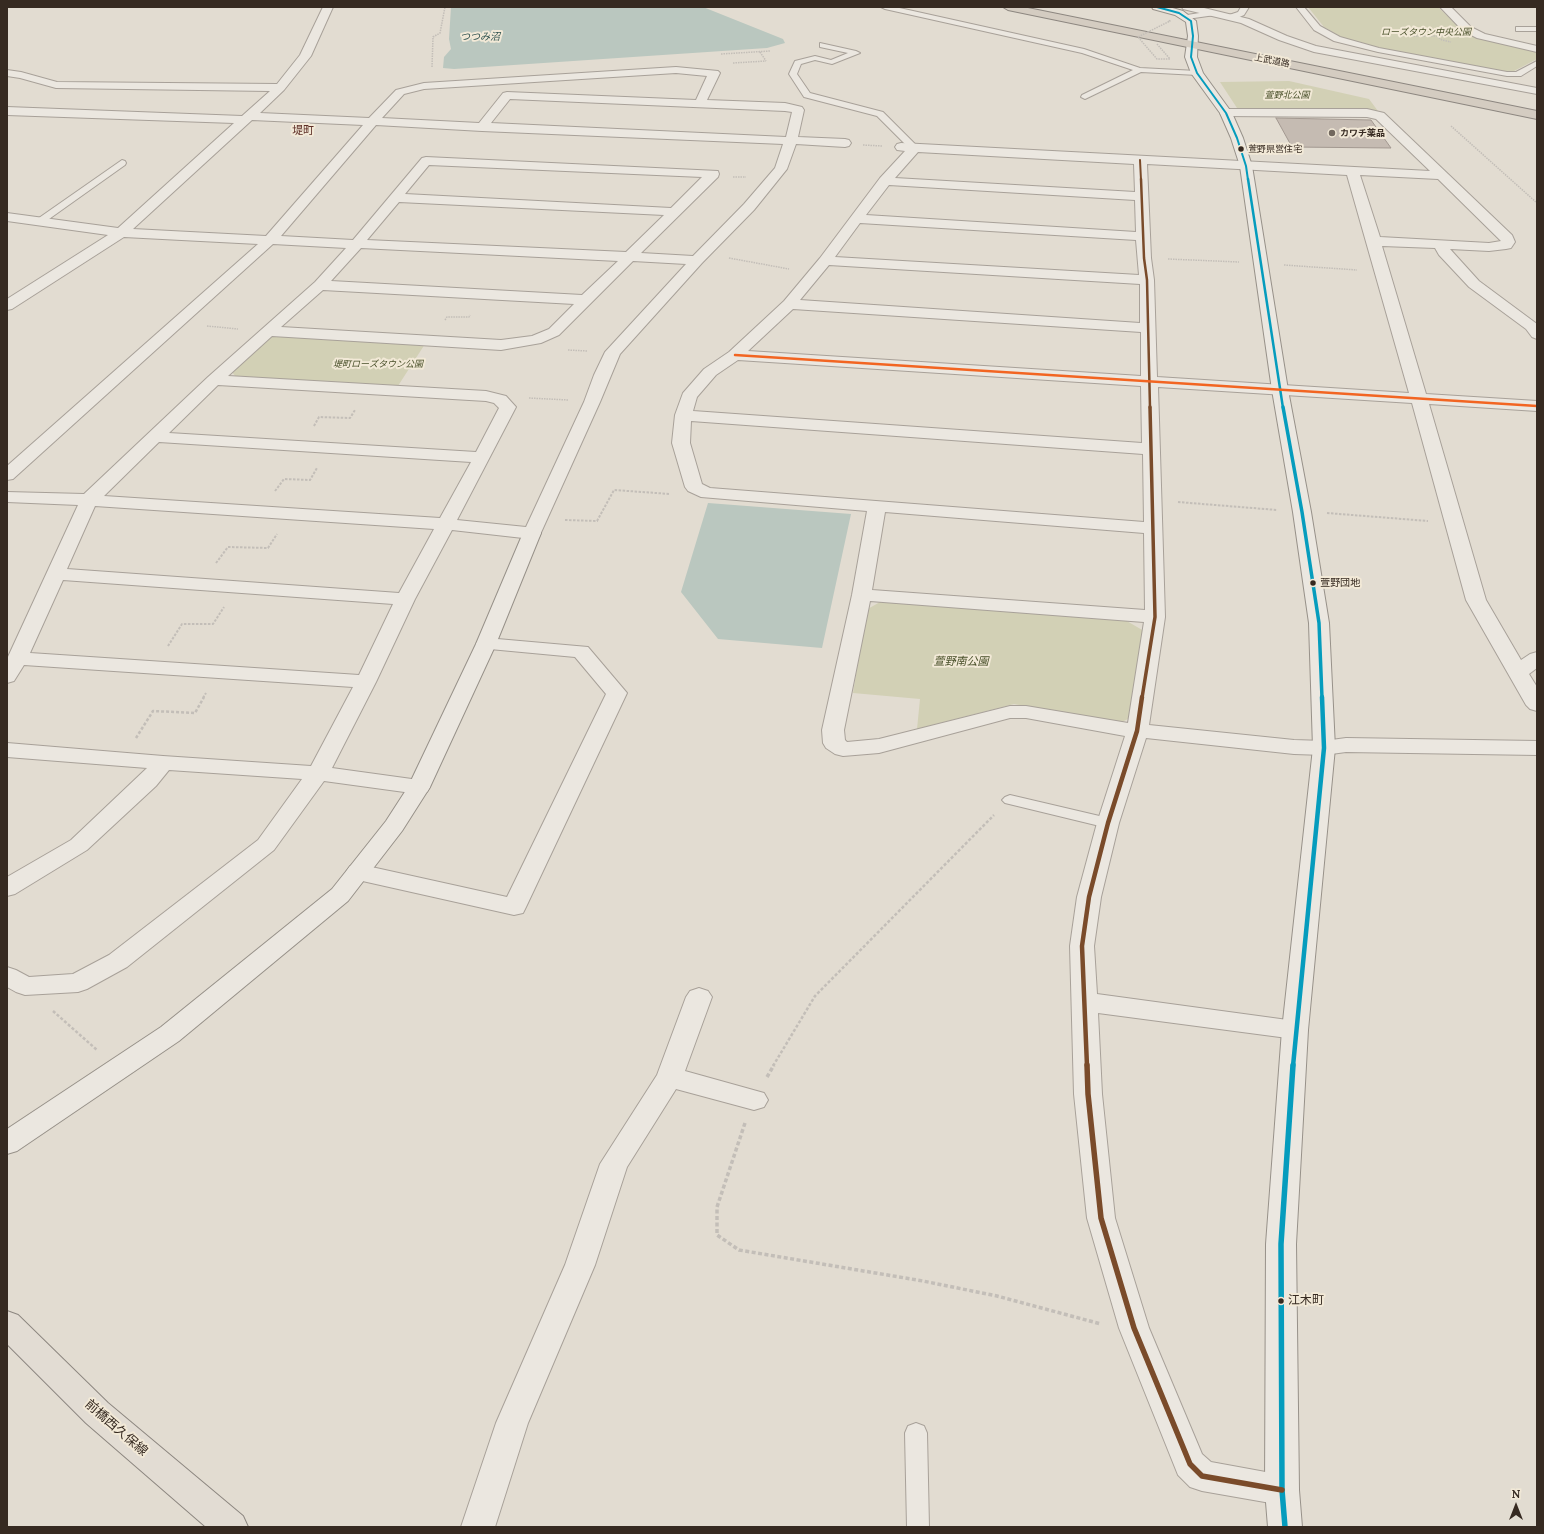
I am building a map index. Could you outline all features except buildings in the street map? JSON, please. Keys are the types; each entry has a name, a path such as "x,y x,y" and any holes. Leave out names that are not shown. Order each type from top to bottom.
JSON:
{"highway":[{"name":"上武道路","path":"1008,7 1537,107"},
{"name":"上武道路","path":"1049,7 1193,41 1537,115"}],"main road":[{"name":"前橋西久保線","path":"8,1326 97,1413 231,1527"}],"street":[{"path":"7,306 121,233 280,88 304,56 328,7"},
{"path":"1157,7 1179,13 1212,13 1232,17 1314,49 1537,92"},
{"path":"1445,7 1467,29 1481,36 1537,49"},
{"path":"1187,12 1192,24 1193,41 1191,57 1196,73 1226,113 1237,138 1246,166 1280,390 1302,512 1319,624 1324,748 1295,1030 1280,1244 1282,1490 1285,1527"},
{"path":"7,475 271,239 372,122 400,92 424,86 676,70 714,73 700,103"},
{"path":"7,73 22,75 56,85 280,88"},
{"path":"7,78 22,75"},
{"path":"7,1143 170,1034 340,895 394,826 419,788 486,644 536,525 613,352 700,257 749,207 781,169 791,140 798,110 785,107 507,95 482,126"},
{"path":"7,111 482,126 845,143"},
{"path":"1226,113 1367,113 1380,116 1507,238 1508,242 1506,245 1489,247 1374,240"},
{"path":"1153,528 707,493 694,487 681,443 683,415 689,396 710,372 735,355 789,304 815,273 885,181 907,147 1353,172 1440,175"},
{"path":"1140,160 1144,258 1148,280 1155,617 1137,731 1108,823 1089,897 1082,946 1088,1094 1101,1218 1134,1328 1190,1464 1202,1476 1282,1490"},
{"path":"7,677 18,658 89,500 214,380 268,331 320,285 357,244 426,161 713,174 554,332 536,340 501,345 268,331"},
{"path":"1353,172 1383,271 1476,600 1537,705"},
{"path":"885,181 1142,196"},
{"path":"396,198 676,212"},
{"path":"7,217 121,233 630,257 700,257"},
{"path":"857,219 1136,236"},
{"path":"1441,245 1444,252 1474,284 1531,326 1537,334"},
{"path":"825,261 1148,280"},
{"path":"320,285 586,300"},
{"path":"789,304 1149,328"},
{"path":"735,355 1537,406"},
{"path":"7,976 25,986 78,983 118,961 266,845 318,773 366,682 406,599 508,407 500,399 486,396 214,380"},
{"path":"683,415 1151,449"},
{"path":"155,438 482,458"},
{"path":"7,497 89,500 446,524 536,525"},
{"path":"877,507 862,595 833,730 834,743 843,749 879,746 1010,712 1026,712 1111,728 1294,747 1324,748 1344,745 1537,748"},
{"path":"55,574 406,599"},
{"path":"862,595 1155,617"},
{"path":"358,872 514,907 617,694 581,651 486,644"},
{"path":"18,658 366,682"},
{"path":"1518,673 1537,658"},
{"path":"7,750 122,760 318,773 419,788"},
{"path":"7,888 79,845 148,781 163,763"},
{"path":"478,1527 512,1422 580,1265 614,1164 669,1077 699,997"},
{"path":"1084,1002 1295,1030"},
{"path":"669,1077 754,1100"}],"lane":[{"path":"885,7 1084,51 1140,70 1196,73"},
{"path":"1232,17 1241,13 1245,7"},
{"path":"1300,7 1317,28 1337,39 1378,50 1507,74 1518,74 1537,63"},
{"path":"1519,29 1537,29"},
{"path":"823,45 856,53 832,62 815,58 798,62 793,74 807,95 880,114 907,147"},
{"path":"1085,97 1140,70"},
{"path":"39,222 122,163"},
{"path":"1010,800 1108,823"},
{"path":"916,1433 918,1527"}],"path":[{"path":"432,62 434,37 440,33 445,7"},
{"path":"1157,44 1170,59 1157,59 1138,37 1170,21 1168,20"},
{"path":"1408,36 1447,36"},
{"path":"760,52 766,61"},
{"path":"1451,126 1537,203"},
{"path":"711,176 748,177"},
{"path":"700,257 815,273"},
{"path":"1144,258 1245,263"},
{"path":"1283,265 1383,271"},
{"path":"432,341 448,316 469,316 482,294"},
{"path":"176,324 268,331"},
{"path":"300,447 319,418 350,418 369,389"},
{"path":"486,396 592,402"},
{"path":"260,512 284,479 310,480 329,448"},
{"path":"536,525 597,521 614,490 673,494"},
{"path":"1152,500 1279,510"},
{"path":"1320,513 1454,523"},
{"path":"202,584 228,546 268,548 290,514"},
{"path":"155,668 182,624 213,624 236,586"},
{"path":"122,760 153,711 195,713 218,672"},
{"path":"1010,800 861,948 815,996 754,1100 717,1207 717,1235 739,1250 923,1281 990,1294 1106,1325 1134,1328"},
{"path":"25,986 99,1052"}],"green space":[{"name":"ローズタウン中央公園","path":"1308,7 1438,7 1462,30 1482,39 1537,51 1537,59 1514,71 1504,71 1381,48 1343,38 1324,27"},
{"name":"萱野北公園","path":"1289,81 1369,99 1378,111 1242,110 1237,108 1220,82"},
{"name":"堤町ローズタウン公園","path":"281,335 425,344 396,389 237,378 231,371 267,338"},
{"name":"萱野南公園","path":"880,602 1125,620 1144,631 1130,718 1118,724 1014,704 917,729 920,699 853,693 866,610"}],"water":[{"name":"つつみ沼","path":"451,7 703,7 783,39 785,43 767,48 454,69 443,68 444,57 451,49 449,39"},
{"path":"708,503 851,514 822,648 718,639 681,592"}],"transit line":[{"path":"1157,7 1179,13 1191,21 1193,36 1191,57 1197,73 1226,113 1237,138 1246,166 1280,390 1302,512 1319,623 1324,748 1295,1030 1281,1244 1282,1490 1285,1527"},
{"path":"1140,160 1144,258 1147,280 1155,617 1137,731 1108,823 1089,897 1082,946 1088,1094 1101,1218 1134,1328 1190,1464 1202,1476 1282,1490"},
{"path":"735,355 1537,406"}],"place":[{"name":"カワチ薬品","path":"1332,133"},
{"name":"萱野県営住宅","path":"1241,149"},
{"name":"萱野団地","path":"1313,583"},
{"name":"江木町","path":"1281,1301"}],"district":[{"name":"堤町","path":"303,131"}]}
